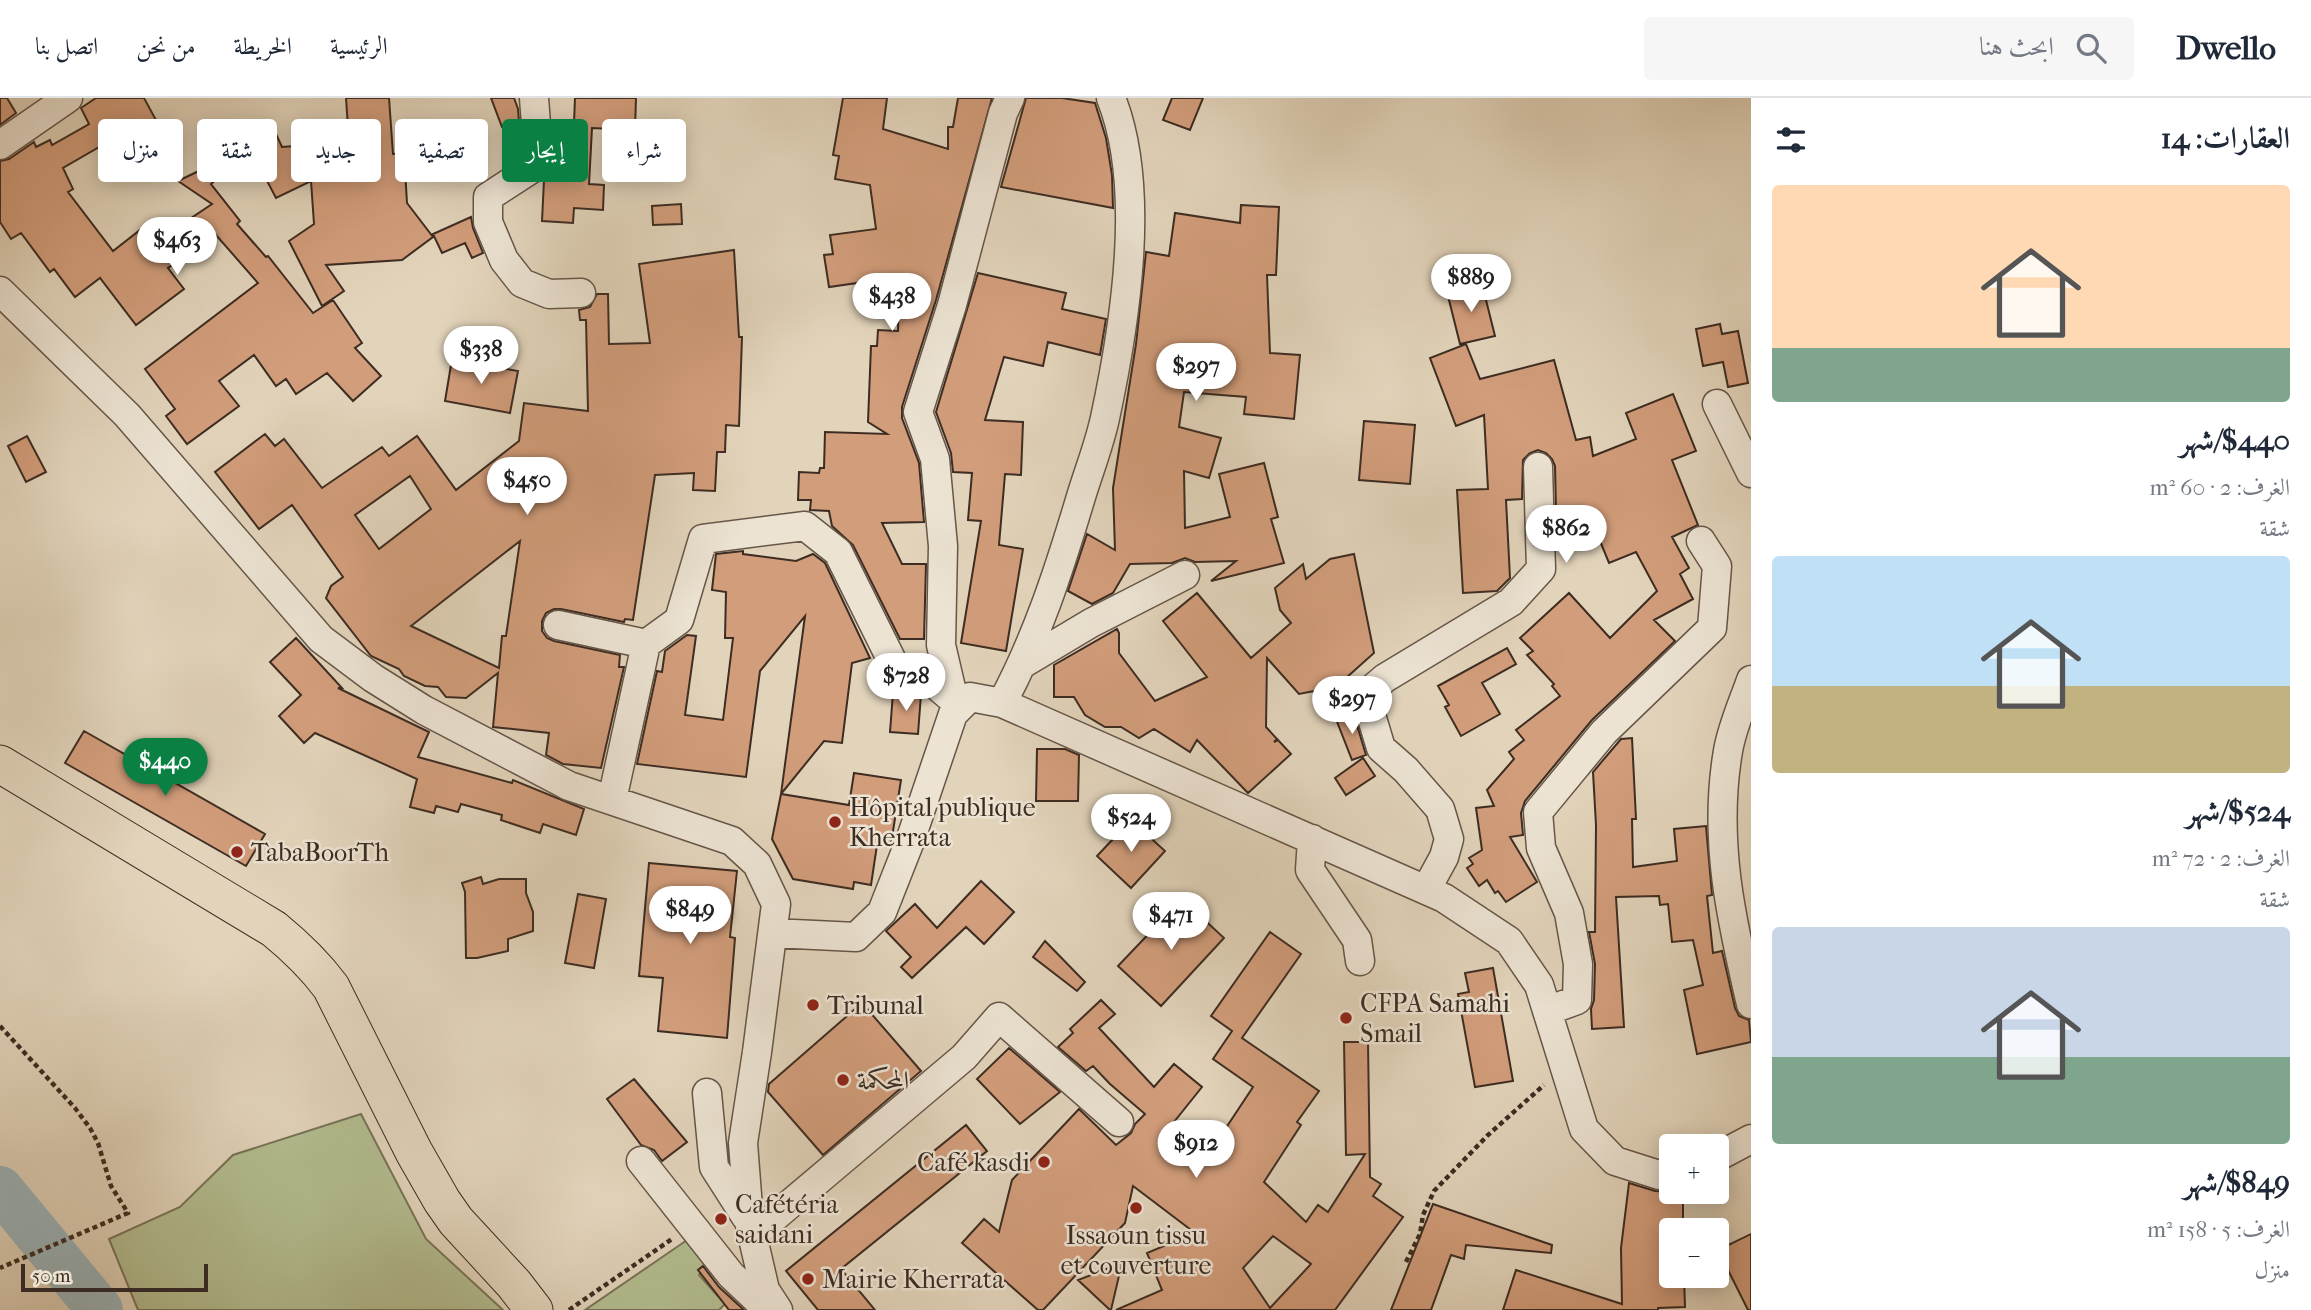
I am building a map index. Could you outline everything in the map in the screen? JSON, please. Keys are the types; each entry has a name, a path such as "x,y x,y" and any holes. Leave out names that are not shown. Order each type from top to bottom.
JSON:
{"main road":[{"path":"0,764 274,929 305,956 331,987 414,1152 442,1201 456,1222 514,1284 534,1310"}],"street":[{"path":"0,145 68,98"},
{"path":"534,98 540,164 488,197 488,222 504,260 522,283 549,294 581,293"},
{"path":"961,706 951,688 941,645 943,546 935,459 918,412 952,305 1003,113 1010,98"},
{"path":"1002,703 1024,663 1057,578 1104,421 1122,319 1130,235 1128,169 1120,120 1111,98"},
{"path":"0,290 127,415 321,639 373,678 424,710 569,786 732,841 758,864 776,904 743,1143 751,1228 765,1290 778,1310"},
{"path":"1717,404 1751,473"},
{"path":"1426,890 1444,857 1450,839 1440,809 1406,770 1381,748 1365,695 1385,678 1511,603 1541,569 1538,467"},
{"path":"612,800 646,644 679,620 703,539 805,526 838,552 901,679 923,674 961,706"},
{"path":"1547,1011 1577,1000 1578,964 1569,913 1541,848 1538,812 1604,732 1712,628 1717,566 1701,541"},
{"path":"1024,663 1091,623 1185,575"},
{"path":"558,625 646,644"},
{"path":"1751,680 1728,749 1721,832 1731,923 1751,1004"},
{"path":"773,933 856,937 882,912 910,841 953,714 970,698 1002,703 1444,898 1509,941 1539,985 1584,1129 1615,1161 1659,1175"},
{"path":"1312,839 1310,870 1357,940 1360,961"},
{"path":"751,1228 964,1057 999,1017 1119,1122"},
{"path":"747,1119 708,1105 714,1167 751,1228"},
{"path":"1729,1151 1751,1139"},
{"path":"641,1161 731,1275 768,1310"}],"path":[{"path":"0,1026 90,1128 98,1143 111,1186 128,1213 0,1268"},
{"path":"1406,1262 1420,1234 1423,1215 1434,1191 1488,1135 1564,1066"},
{"path":"569,1310 669,1241"}],"green space":[{"path":"361,1114 426,1239 503,1310 138,1310 109,1239 180,1207 233,1155"},
{"path":"690,1238 710,1262 699,1275 725,1304 719,1310 585,1310"}],"building":[{"path":"0,98 7,98 16,113 0,125"},
{"path":"96,98 144,98 155,119 98,119 98,148 63,168 73,189 68,192 113,251 140,230 151,245 212,204 179,182 197,172 197,182 213,182 211,184 240,221 237,224 266,257 268,256 313,313 333,300 362,343 355,348 381,376 353,401 327,373 296,394 286,379 276,386 254,355 219,381 239,406 187,444 166,416 175,409 145,369 258,283 216,235 168,268 184,289 136,325 100,278 75,297 54,269 50,272 21,233 11,239 0,222 0,161 9,159 34,142 36,147 50,140 52,145 89,124 81,108"},
{"path":"346,98 389,98 395,182 406,182 407,203 433,237 402,260 326,265 344,291 322,306 289,241 314,224 311,182 381,182 381,119 347,119"},
{"path":"491,98 514,98 519,119 502,119 502,127"},
{"path":"575,98 636,98 635,119 602,119 602,128 592,128 589,184 604,185 603,210 574,208 573,223 542,221 544,182 588,182 588,119 574,119"},
{"path":"843,98 887,98 883,129 948,149 948,127 953,127 958,98 992,98 936,300 902,407 902,418 919,463 924,522 882,523 902,564 926,564 924,639 900,639 853,545 832,526 829,511 810,510 811,500 798,500 799,472 819,473 820,468 824,468 825,432 887,434 868,422 871,346 877,346 878,330 898,331 899,277 829,287 824,255 833,254 830,235 876,229 870,185 835,179 839,156 833,155"},
{"path":"1026,98 1062,98 1095,103 1106,138 1112,175 1113,208 1001,187"},
{"path":"1172,98 1203,98 1190,130 1163,120"},
{"path":"277,136 282,147 291,146 291,182 309,182 276,198 268,182 277,182"},
{"path":"681,204 682,224 653,225 652,206"},
{"path":"1241,205 1279,207 1276,275 1267,275 1270,353 1300,355 1294,419 1244,414 1246,397 1184,392 1179,427 1221,438 1209,478 1184,471 1185,528 1230,517 1219,474 1264,463 1278,517 1271,519 1284,563 1211,581 1236,561 1195,562 1185,558 1172,563 1130,564 1113,593 1092,604 1068,591 1087,534 1115,550 1113,488 1136,344 1146,252 1169,256 1175,213 1240,223"},
{"path":"471,217 483,253 472,258 465,243 442,253 433,234"},
{"path":"734,250 739,337 742,337 739,426 726,425 725,452 717,452 715,491 693,490 694,473 655,475 633,620 625,619 624,622 561,609 546,613 542,621 542,631 547,638 620,655 619,667 624,667 601,768 563,764 546,755 549,733 493,727 498,673 466,698 446,697 438,687 425,686 404,676 399,669 371,656 326,598 331,586 343,577 292,505 259,529 215,472 265,434 275,446 284,439 322,488 382,447 389,456 417,436 456,490 519,441 524,403 588,411 586,320 580,320 579,310 590,307 597,294 608,294 609,344 650,343 639,264","holes":["410,476 431,509 379,549 355,515","520,541 506,636 502,636 499,668 411,626"]},
{"path":"978,273 1066,293 1062,309 1106,319 1100,355 1048,342 1043,366 1004,357 985,420 1023,422 1021,475 1005,474 999,545 1023,549 1006,651 961,643 981,521 968,520 972,473 953,472 951,453 936,412"},
{"path":"1482,284 1495,336 1460,344 1447,292"},
{"path":"1720,324 1722,334 1738,331 1748,383 1728,387 1723,362 1703,366 1696,329"},
{"path":"1466,344 1480,379 1554,360 1576,440 1590,437 1593,456 1636,439 1626,413 1673,394 1696,451 1672,460 1698,525 1672,537 1689,568 1680,574 1693,599 1654,620 1675,641 1592,720 1525,801 1521,813 1523,835 1510,837 1537,882 1506,902 1498,891 1495,893 1487,880 1479,886 1467,868 1473,864 1469,858 1482,850 1476,808 1494,806 1487,790 1514,759 1509,752 1524,740 1516,730 1560,696 1552,686 1554,684 1527,655 1533,651 1520,638 1569,593 1610,638 1657,591 1636,552 1609,563 1600,541 1562,548 1556,510 1555,466 1546,453 1538,450 1523,460 1522,499 1506,500 1510,578 1497,591 1463,593 1457,490 1488,489 1484,415 1456,426 1430,358"},
{"path":"452,359 518,371 510,413 445,401"},
{"path":"1364,421 1415,425 1410,484 1359,480"},
{"path":"27,436 46,472 26,482 8,446"},
{"path":"743,551 743,554 796,561 813,554 825,563 870,658 852,663 842,743 824,741 781,794 805,616 760,671 746,777 637,764 657,671 662,672 665,651 687,635 696,636 685,715 723,720 733,638 725,638 726,592 712,590 716,554"},
{"path":"1354,554 1374,653 1327,695 1325,689 1299,694 1267,658 1266,727 1277,739 1274,742 1278,740 1291,754 1248,793 1197,740 1190,752 1154,729 1139,738 1121,727 1105,727 1085,715 1074,697 1054,697 1054,665 1117,629 1119,653 1155,701 1207,677 1163,621 1197,593 1251,658 1291,623 1280,610 1275,588 1303,564 1306,579 1330,559"},
{"path":"296,638 342,688 338,688 429,732 418,757 512,783 513,780 584,809 576,835 543,824 540,833 501,820 502,815 461,804 458,812 436,806 434,813 410,807 417,779 315,733 304,743 279,716 301,695 270,662"},
{"path":"1507,648 1516,664 1482,683 1500,714 1461,736 1445,707 1449,705 1438,686"},
{"path":"919,692 918,734 890,732 893,693 904,695"},
{"path":"1353,712 1366,755 1352,760 1336,719"},
{"path":"84,731 265,834 246,866 65,763"},
{"path":"1632,738 1636,819 1632,819 1633,867 1677,861 1674,829 1706,826 1712,895 1707,896 1713,953 1722,951 1735,1008 1739,1016 1749,1020 1751,1042 1697,1054 1684,990 1703,985 1693,940 1672,942 1668,904 1660,905 1659,896 1616,897 1624,1027 1592,1029 1595,964 1589,932 1595,932 1596,825 1593,772 1621,739"},
{"path":"1037,749 1065,749 1079,755 1078,801 1036,801"},
{"path":"1363,758 1375,776 1346,795 1335,778"},
{"name":"Hôpital publique Kherrata","path":"854,773 901,780 891,844 890,847 877,845 871,885 854,882 853,889 793,879 772,839 781,794 849,805"},
{"path":"1131,820 1165,851 1131,888 1097,856"},
{"path":"649,863 737,871 730,937 735,938 727,1038 658,1031 663,978 639,976"},
{"path":"481,877 483,884 499,879 526,879 526,893 533,912 533,931 508,939 508,951 466,958 465,892 462,883"},
{"path":"981,881 1014,912 984,944 966,927 912,978 901,967 911,957 886,931 915,904 937,928"},
{"path":"578,894 606,899 594,968 565,963"},
{"path":"1182,899 1224,938 1161,1006 1118,966"},
{"path":"1270,932 1301,954 1242,1038 1319,1091 1297,1122 1301,1125 1264,1182 1306,1222 1318,1205 1328,1212 1365,1154 1346,1155 1344,1042 1368,1042 1370,1177 1381,1184 1373,1196 1403,1217 1335,1310 1116,1310 1162,1290 1147,1253 1195,1233 1133,1186 1125,1223 1043,1310 1038,1310 962,1243 984,1219 999,1232 1012,1180 1079,1109 1116,1145 1131,1133 1135,1124 1145,1114 1093,1066 1086,1071 1058,1047 1073,1033 1070,1029 1101,1000 1115,1014 1099,1028 1154,1087 1174,1064 1202,1087 1166,1132 1204,1161 1253,1087 1213,1059 1232,1031 1211,1016","holes":["1273,1236 1311,1264 1270,1308 1243,1268"]},
{"path":"1045,941 1085,982 1077,991 1033,957"},
{"path":"1493,968 1513,1081 1475,1087 1458,994 1469,992 1465,973"},
{"name":"المحكمة","path":"862,1003 921,1071 823,1155 768,1092 769,1084"},
{"path":"1009,1048 1060,1092 1020,1124 977,1079"},
{"path":"634,1079 687,1142 662,1161 654,1150 641,1145 607,1099"},
{"path":"966,1125 987,1151 841,1269 875,1310 818,1310 786,1271"},
{"path":"1629,1183 1659,1191 1659,1204 1683,1204 1683,1218 1659,1218 1659,1288 1684,1288 1685,1307 1658,1310 1503,1310 1516,1270 1622,1304 1621,1248"},
{"path":"1433,1204 1552,1245 1551,1253 1466,1245 1464,1259 1451,1255 1431,1310 1391,1310"},
{"path":"1751,1234 1751,1310 1748,1310 1729,1272 1729,1245"},
{"path":"1122,1263 1111,1310 1110,1310 1078,1280"},
{"path":"703,1266 719,1287 744,1310 729,1310 698,1270"}],"waterway":[{"path":"0,1189 100,1310"}],"place":[{"name":"Hôpital publique Kherrata","path":"835,822"},
{"name":"TabaBoorTh","path":"237,852"},
{"name":"Tribunal","path":"813,1005"},
{"name":"CFPA Samahi Smail","path":"1346,1018"},
{"name":"المحكمة","path":"843,1080"},
{"name":"Café kasdi","path":"1044,1162"},
{"name":"Issaoun tissu et couverture","path":"1136,1208"},
{"name":"Cafétéria saidani","path":"721,1219"},
{"name":"Mairie Kherrata","path":"808,1279"}]}
